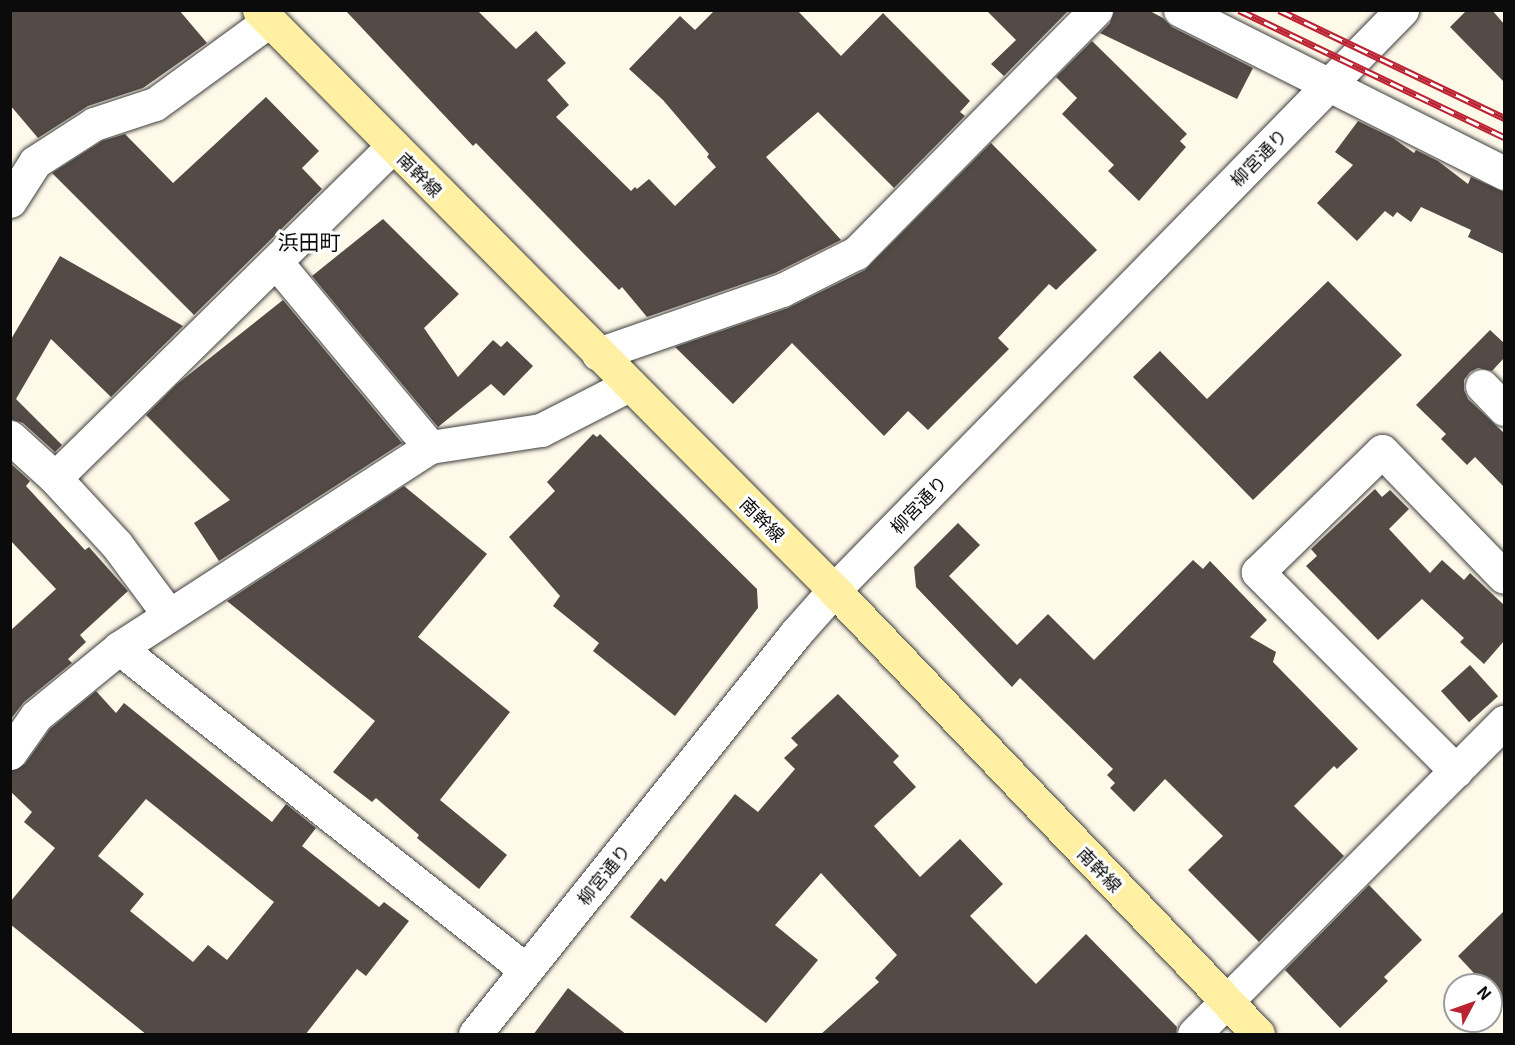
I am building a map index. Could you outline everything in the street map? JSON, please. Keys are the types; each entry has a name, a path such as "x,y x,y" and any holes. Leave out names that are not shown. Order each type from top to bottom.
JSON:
{"main road":[{"name":"南幹線","path":"264,16 834,590 1258,1035"}],"street":[{"path":"598,354 782,290 856,253 1096,10"},
{"path":"1180,10 1504,173"},
{"name":"柳宮通り","path":"475,1035 796,633 834,590 1402,10"},
{"path":"10,201 35,162 94,124 155,104 264,16"},
{"path":"55,478 393,146"},
{"path":"276,262 430,447"},
{"path":"10,753 36,716 118,648 430,447 541,429 629,385"},
{"path":"10,437 55,478 117,545 169,615"},
{"path":"1456,771 1258,572 1382,452 1504,577"},
{"path":"118,648 526,970"},
{"path":"1194,1035 1504,722"}],"building":[{"path":"10,10 179,10 207,43 143,88 88,106 38,138 10,105"},
{"path":"345,10 477,10 516,49 536,31 566,63 547,80 569,105 556,117 631,191 649,179 675,206 716,167 707,157 709,154 663,100 629,69 680,16 695,30 715,10 797,10 841,56 883,13 970,101 960,112 965,116 894,188 818,112 766,157 841,240 775,273 647,317 622,287 619,290 476,143 473,146"},
{"path":"986,10 1069,10 1004,76 991,64 1016,40"},
{"path":"1114,10 1148,10 1163,18 1172,27 1253,68 1237,99 1100,33 1110,23"},
{"path":"1467,10 1492,10 1504,24 1504,82 1450,27"},
{"path":"1092,41 1187,134 1180,141 1186,147 1139,201 1108,171 1114,165 1062,114 1077,98 1056,77"},
{"path":"266,97 319,151 302,168 322,189 194,315 52,173 102,141 125,134 173,183"},
{"path":"1358,121 1393,138 1414,153 1416,150 1438,161 1468,184 1471,177 1504,192 1504,254 1468,237 1471,230 1421,207 1411,222 1397,212 1393,217 1385,211 1357,241 1317,203 1353,165 1335,152"},
{"path":"991,143 1097,250 1056,290 1049,284 998,338 1009,349 928,430 908,411 884,436 792,343 733,404 675,347 788,308 865,270"},
{"path":"383,219 459,294 424,328 458,377 493,340 501,347 507,341 533,366 504,396 491,384 438,427 312,276"},
{"path":"60,256 183,326 111,397 51,339 16,399 62,445 55,452 23,423 10,419 10,341"},
{"path":"1328,281 1402,355 1253,500 1133,377 1160,351 1207,399"},
{"path":"283,300 402,443 219,561 194,523 230,500 146,415 177,384"},
{"path":"1490,330 1504,343 1504,358 1492,371 1478,368 1470,372 1464,380 1464,390 1468,399 1504,433 1504,487 1475,457 1467,465 1441,439 1446,434 1416,405"},
{"path":"593,434 597,437 600,434 757,589 758,608 675,716 593,651 599,643 553,606 560,596 509,537 555,491 547,482"},
{"path":"10,463 30,481 26,486 85,550 89,547 128,591 80,635 86,642 68,659 72,663 24,702 10,720 10,631 56,589 10,540"},
{"path":"404,486 487,554 418,637 510,712 440,800 507,855 479,889 417,838 419,835 376,798 372,802 333,772 375,721 227,601"},
{"path":"1375,489 1382,497 1390,490 1409,509 1389,529 1430,573 1442,560 1464,580 1470,573 1504,605 1504,641 1484,664 1460,642 1464,638 1422,599 1378,640 1306,566 1317,556 1311,549"},
{"path":"958,523 980,545 949,576 1017,645 1048,614 1094,660 1193,560 1203,569 1210,561 1267,620 1250,637 1276,652 1273,662 1358,749 1337,769 1334,766 1294,806 1344,856 1259,942 1188,870 1223,836 1165,779 1134,812 1110,788 1115,783 1107,775 1113,769 1020,678 1012,687 916,587 914,567"},
{"path":"1470,665 1498,696 1469,722 1441,691"},
{"path":"96,691 116,713 124,703 272,822 286,804 316,828 302,846 379,907 384,902 409,921 366,976 357,969 305,1035 147,1035 10,924 10,902 55,848 24,822 32,812 10,791 10,771 25,764 50,729","holes":["146,799 274,902 227,960 208,945 193,962 130,911 144,894 98,856"]},
{"path":"838,694 899,756 893,762 916,787 874,826 920,877 960,839 1003,884 970,916 1036,984 1086,934 1177,1027 1176,1035 820,1035 879,982 875,978 897,955 821,873 775,925 818,960 766,1023 630,917 661,878 665,882 735,794 758,812 795,769 784,758 798,745 791,738"},
{"path":"1369,885 1422,940 1384,977 1388,981 1340,1028 1285,970"},
{"path":"1504,911 1504,1006 1503,973 1474,973 1458,956"},
{"path":"568,988 627,1035 533,1035"}],"railway":[{"path":"1239,10 1504,137"},
{"path":"1279,10 1504,118"}],"district":[{"name":"浜田町","path":"309,241"}]}
